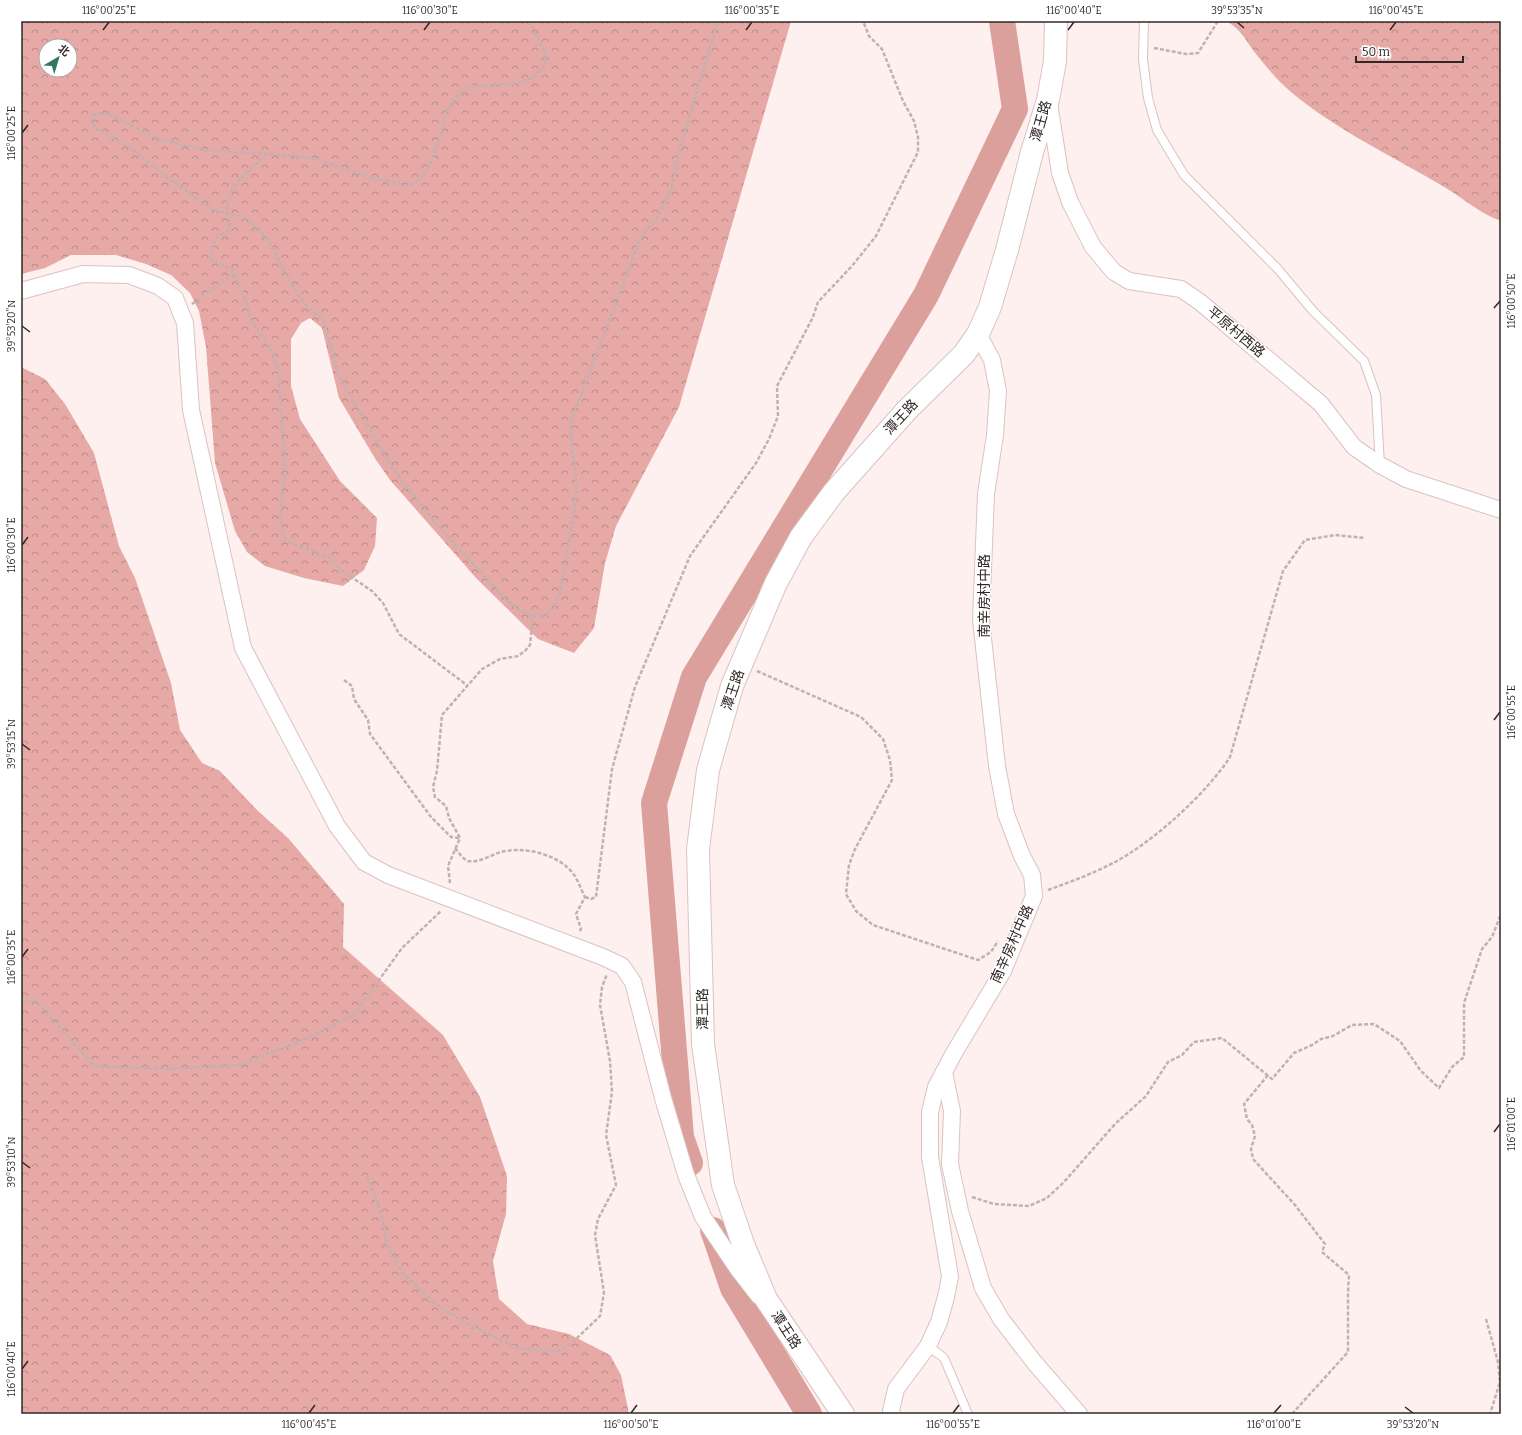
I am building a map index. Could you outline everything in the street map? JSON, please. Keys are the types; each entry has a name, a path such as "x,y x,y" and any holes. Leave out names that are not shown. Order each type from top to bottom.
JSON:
{"highway":[{"name":"潭王路","path":"843,1414 766,1299 743,1244 723,1185 703,1044 698,849 708,770 732,686 776,584 801,537 834,492 907,410 964,354 978,334 990,307 1007,250 1032,152 1048,100 1055,61 1056,21"}],"street":[{"name":"平原村西路","path":"1048,100 1060,173 1070,202 1093,247 1114,272 1129,281 1181,289 1200,302 1315,399 1354,447 1380,465 1406,479 1501,510"},
{"path":"21,291 83,274 129,275 158,286 175,298 185,323 191,410 243,648 338,826 364,862 388,875 574,945 622,966 633,982 663,1098 686,1175 703,1217 738,1269 791,1336"},
{"name":"南辛房村中路","path":"892,1414 891,1411 896,1389 928,1346 946,1297 950,1277 930,1157 930,1112 936,1087 1003,972 1034,896 1032,875 1022,856 1006,814 997,766 981,620 986,494 995,434 998,391 992,360 978,334"},
{"path":"944,1072 952,1111 950,1164 960,1211 983,1288 1002,1318 1034,1362 1079,1414"}],"lane":[{"path":"1144,21 1143,59 1148,98 1157,130 1184,176 1277,268 1313,311 1364,361 1376,395 1380,465"},
{"path":"928,1346 944,1358 968,1414"}],"path":[{"path":"530,21 546,55 544,66 536,76 515,84 468,86 459,94 447,110 439,139 427,171 419,180 409,186 369,177 308,157 204,150 159,139 110,115 96,113 91,118 95,128 129,147 171,180 212,209 245,218 259,229 272,246 284,271 299,296 310,309 324,320 338,374 393,469 434,521 504,598 520,611 534,616 546,615 556,604 560,592 574,512 577,484 572,448 571,421 641,237 656,219 671,191 679,152 718,21"},
{"path":"455,848 464,859 470,861 480,860 502,852 516,850 551,857 573,873 585,897 591,899 596,897 612,768 635,687 690,556 756,463 769,439 778,416 777,386 813,317 818,302 852,266 876,236 918,152 918,138 914,121 903,101 882,49 869,36 863,21"},
{"path":"1143,46 1186,54 1198,53 1218,21"},
{"path":"267,154 239,181 228,199 228,213 231,222 229,230 217,237 211,247 212,261 232,270 244,296 251,320 272,351 278,368 285,467 280,518 285,541 329,557 340,570 372,591 383,602 399,634 468,686"},
{"path":"181,313 234,274"},
{"path":"1034,896 1114,862 1158,834 1221,771 1230,757 1283,571 1306,540 1335,535 1365,538"},
{"path":"460,838 449,818 446,806 435,797 433,787 437,771 442,716 468,686 489,665 500,659 518,656 525,651 530,645 534,616"},
{"path":"742,664 861,717 883,739 890,760 892,780 854,849 849,865 846,894 856,911 873,924 978,960 990,952 999,939"},
{"path":"344,680 352,686 354,699 368,720 370,734 417,799 431,817 450,837 460,838"},
{"path":"21,1002 36,1001 94,1066 166,1069 239,1065 300,1041 354,1015 402,948 453,899 448,866 460,838"},
{"path":"574,945 581,929 576,914 585,897"},
{"path":"956,1192 994,1204 1029,1206 1047,1198 1064,1182 1115,1124 1146,1096 1168,1062 1182,1055 1194,1042 1222,1038 1272,1079 1294,1053 1321,1039 1333,1036 1352,1025 1374,1024 1400,1042 1421,1071 1439,1088 1452,1067 1464,1057 1464,1003 1482,949 1492,937 1501,914"},
{"path":"367,1176 382,1216 387,1244 402,1272 433,1302 468,1324 517,1348 556,1352 574,1342 600,1316 604,1293 595,1235 598,1220 616,1185 606,1135 612,1092 610,1062 600,1005 602,987 612,961"},
{"path":"1268,1075 1244,1104 1247,1119 1252,1125 1255,1136 1251,1149 1253,1159 1295,1205 1325,1244 1322,1252 1349,1275 1348,1352 1292,1414"},
{"path":"1486,1319 1498,1362 1500,1382 1490,1414"}],"green space":[{"path":"21,21 791,21 679,407 616,526 605,563 594,628 574,653 538,639 477,579 390,480 376,460 339,398 322,328 310,318 301,323 291,339 291,386 300,419 340,481 377,518 375,546 364,570 343,586 304,578 265,566 247,552 235,531 215,463 206,347 199,311 190,293 171,275 146,264 116,255 71,255 45,268 21,274"},
{"path":"1226,21 1501,21 1501,221 1486,214 1446,188 1367,143 1327,119 1309,106 1277,79 1240,32"},
{"path":"21,367 45,379 65,404 94,453 119,546 135,578 171,683 180,730 202,763 220,771 258,811 288,838 344,904 343,947 443,1035 480,1097 507,1176 506,1214 493,1261 499,1299 527,1324 569,1334 610,1355 621,1375 629,1414 21,1414"}],"waterway":[{"path":"690,1163 681,1137 654,803 694,677 926,295 1015,109 1002,21"},
{"path":"713,1230 733,1288 809,1414"}]}
